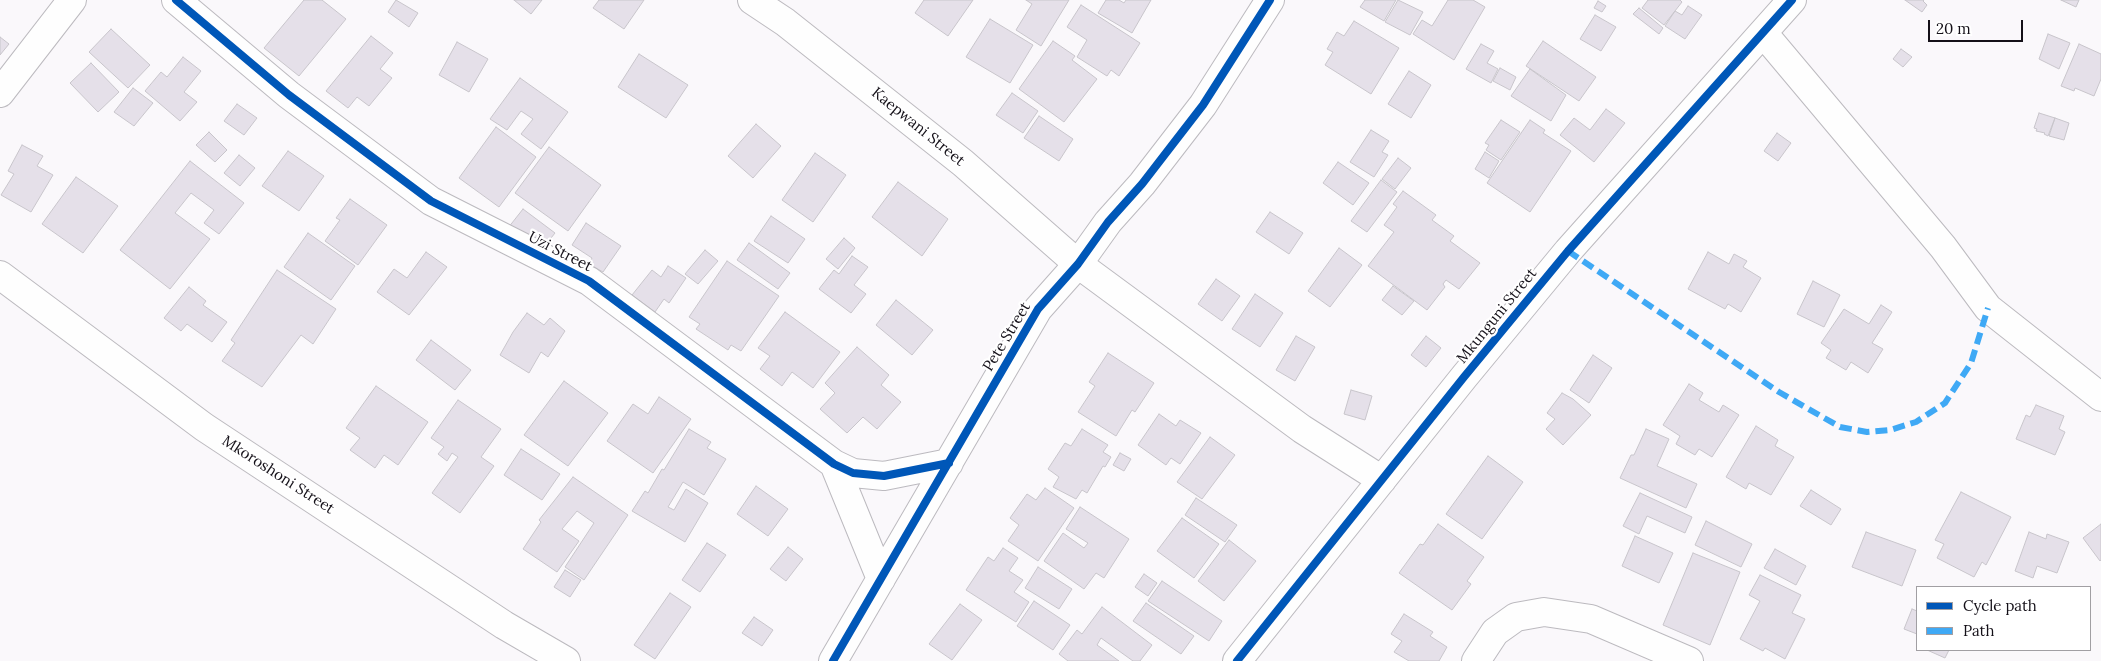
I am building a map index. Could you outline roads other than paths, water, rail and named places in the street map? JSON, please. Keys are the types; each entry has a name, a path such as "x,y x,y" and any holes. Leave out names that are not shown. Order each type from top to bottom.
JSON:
{"street":[{"path":"0,94 72,0"},
{"name":"Uzi Street","path":"176,0 288,95 431,201 589,281 834,464 852,473 884,476 949,463"},
{"name":"Kaepwani Street","path":"752,0 785,22 963,163 1078,264 1302,429 1382,480"},
{"name":"Pete Street","path":"833,661 1038,310 1078,264 1108,222 1142,184 1203,105 1270,0"},
{"name":"Mkunguni Street","path":"1237,661 1568,251 1764,34 1792,0"},
{"path":"1764,34 1943,247 1988,308 2101,397"},
{"name":"Mkoroshoni Street","path":"0,275 204,426 504,625 566,661"},
{"path":"834,464 881,579"},
{"path":"1476,661 1494,632 1516,618 1544,612 1591,619 1689,661"}]}
